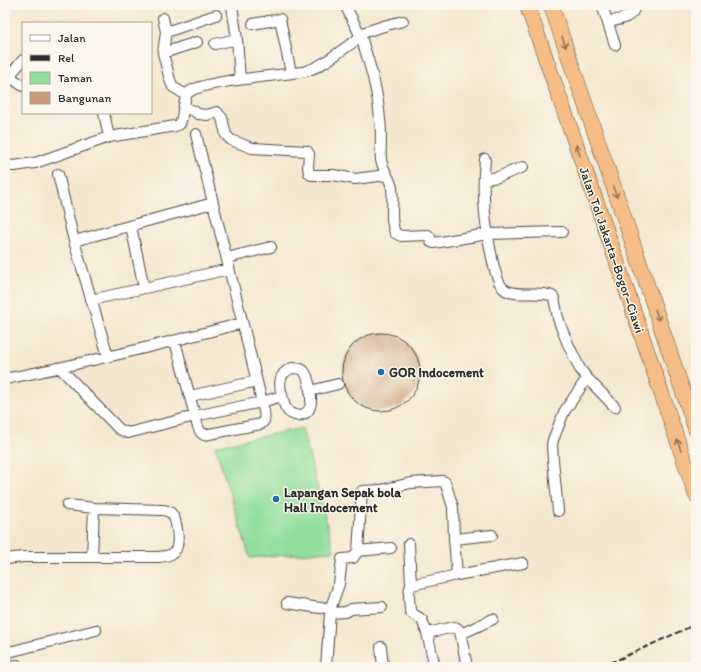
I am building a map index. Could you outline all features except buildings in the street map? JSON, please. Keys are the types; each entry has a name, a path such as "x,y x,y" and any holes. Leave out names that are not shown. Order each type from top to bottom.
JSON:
{"highway":[{"name":"Jalan Tol Jakarta–Bogor–Ciawi","path":"527,5 608,234 696,495"},
{"name":"Jalan Tol Jakarta–Bogor–Ciawi","path":"551,5 696,430"}],"street":[{"path":"345,5 360,36 371,67 376,87 380,122 381,160 382,166 391,186 393,197 394,232 401,236 428,235 431,242 434,243 488,234 562,232"},
{"path":"602,5 616,45"},
{"path":"608,22 625,18 634,11 635,5"},
{"path":"232,6 237,39 240,79"},
{"path":"166,32 216,15"},
{"path":"163,18 166,32 163,53 172,85 176,90 186,95"},
{"path":"253,24 280,19 291,73"},
{"path":"5,165 14,166 35,163 109,137 175,126 180,124 186,95 190,91 201,86 240,79 306,71 317,67 360,36 387,25 403,21"},
{"path":"215,44 237,39"},
{"path":"163,53 196,42"},
{"path":"22,61 7,78 22,86"},
{"path":"184,107 198,114 207,115 217,112 222,118 226,135 231,140 252,148 307,152 309,154 309,173 311,175 333,175 355,178 386,175"},
{"path":"104,114 109,137"},
{"path":"175,341 200,432 204,435 261,424 264,422 265,418 262,402 196,134"},
{"path":"485,159 485,216 494,267 500,284 510,291 518,293 544,294 554,298 558,318 580,369 614,407"},
{"path":"484,179 498,176 523,167"},
{"path":"58,174 74,241 108,356"},
{"path":"74,241 213,203"},
{"path":"131,226 144,288"},
{"path":"227,258 271,247"},
{"path":"91,300 229,269"},
{"path":"5,379 60,368 175,341 242,323"},
{"path":"60,368 119,429 128,433 282,396"},
{"path":"292,368 303,370 306,373 311,399 311,406 305,414 300,416 291,414 286,408 282,396 281,377 292,368"},
{"path":"558,511 553,460 553,440 564,412 587,378"},
{"path":"190,396 257,381"},
{"path":"310,391 338,384"},
{"path":"326,667 330,610 339,584 342,559 353,558 358,551 362,492 380,490 411,483 445,482 454,507 454,539 457,575"},
{"path":"5,559 23,557 159,557 172,554 177,548 178,539 174,518 168,511 94,508 67,505"},
{"path":"92,557 94,508"},
{"path":"454,539 492,535"},
{"path":"409,544 411,585 409,592 410,612 421,619 427,633 435,667"},
{"path":"358,551 391,548"},
{"path":"411,585 523,563"},
{"path":"287,603 346,612 351,609 382,607"},
{"path":"461,634 493,619"},
{"path":"427,633 454,627 460,630 467,667"},
{"path":"5,653 96,630"},
{"path":"381,646 383,667"}],"green space":[{"name":"Lapangan Sepak bola Hall Indocement","path":"302,428 334,551 250,558 215,446"}],"railway":[{"path":"602,667 696,624"}],"place":[{"name":"GOR Indocement","path":"381,372"},
{"name":"Lapangan Sepak bola Hall Indocement","path":"276,499"}]}
